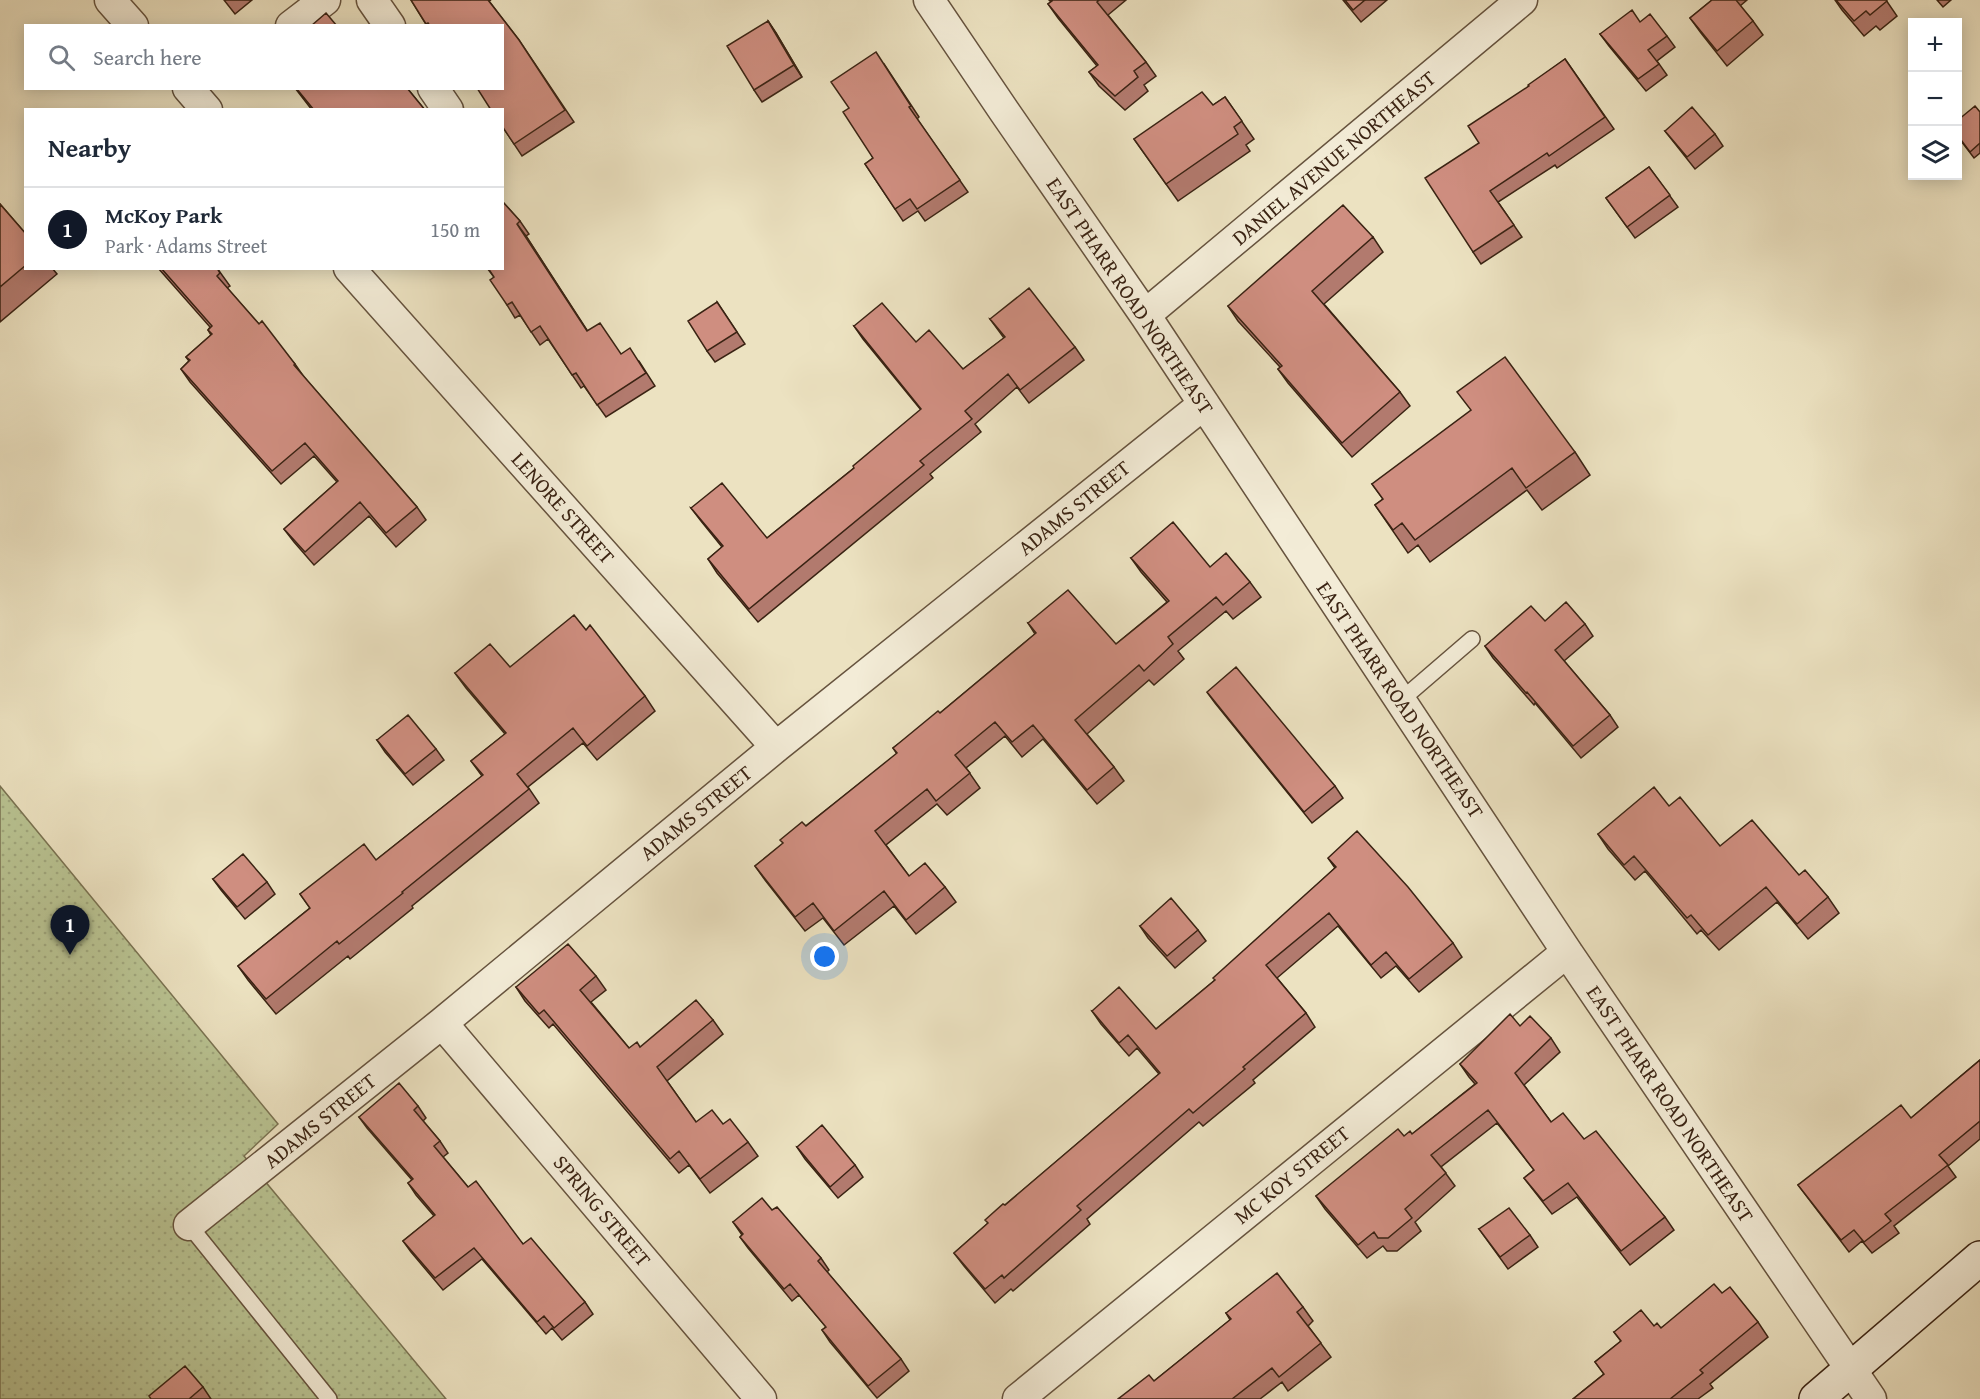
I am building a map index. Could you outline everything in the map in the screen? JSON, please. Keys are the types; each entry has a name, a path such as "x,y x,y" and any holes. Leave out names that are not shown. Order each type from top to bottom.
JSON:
{"street":[{"path":"110,0 131,24"},
{"path":"294,24 325,0"},
{"path":"372,0 389,24"},
{"name":"EAST PHARR ROAD NORTHEAST","path":"929,0 1145,315 1567,952 1871,1399"},
{"name":"DANIEL AVENUE NORTHEAST","path":"1145,315 1522,0"},
{"path":"435,90 447,108"},
{"name":"LENORE STREET","path":"351,270 776,747"},
{"name":"ADAMS STREET","path":"189,1225 442,1023 776,747 1204,404"},
{"name":"MC KOY STREET","path":"1018,1399 1567,952"},
{"name":"SPRING STREET","path":"442,1023 761,1399"},
{"path":"1816,1399 1980,1258"}],"lane":[{"path":"1400,701 1472,639"},
{"path":"189,1225 329,1399"}],"green space":[{"path":"0,786 278,1124 244,1156 446,1399 0,1399"}],"building":[{"path":"411,0 488,0 519,40 565,110 514,144 504,129 504,108 490,108 478,90 504,90 504,24 426,24"},
{"path":"1051,0 1099,0 1097,2 1146,62 1134,71 1138,77 1115,96 1089,72 1098,65 1048,4"},
{"path":"1345,0 1365,0 1353,10"},
{"path":"1712,0 1736,0 1753,21 1717,51 1690,18"},
{"path":"1836,0 1887,1 1870,15 1866,11 1854,21"},
{"path":"1632,10 1640,22 1650,14 1667,36 1648,50 1659,64 1638,79 1600,34"},
{"path":"326,13 335,24 313,24"},
{"path":"768,21 794,65 754,90 727,46"},
{"path":"876,52 911,106 909,107 960,180 917,209 910,199 895,209 865,164 873,158 843,112 849,108 831,82"},
{"path":"1565,59 1605,117 1549,156 1547,153 1490,191 1514,225 1473,252 1425,178 1479,143 1468,126"},
{"path":"298,90 409,90 423,108 312,108"},
{"path":"1202,92 1213,105 1225,97 1242,121 1234,127 1238,134 1166,184 1134,139"},
{"path":"1975,106 1980,112 1980,143 1970,152 1962,141 1962,117"},
{"path":"1692,107 1715,134 1687,157 1665,131"},
{"path":"1649,167 1670,195 1627,227 1606,198"},
{"path":"504,203 520,221 517,224 587,331 600,323 621,354 630,348 646,373 597,405 576,373 572,375 540,326 531,332 512,302 507,305 490,280 494,277 489,270 504,270"},
{"path":"0,204 24,232 24,267 0,287"},
{"path":"1343,205 1373,237 1312,291 1400,392 1342,443 1278,369 1282,366 1228,306"},
{"path":"163,270 218,270 220,273 217,276 259,324 262,321 294,365 417,507 386,533 360,502 305,552 284,529 338,481 305,443 272,471 181,369 190,360 186,357 212,334 208,330 212,326"},
{"path":"1029,288 1075,347 1020,390 1008,374 965,411 972,419 920,461 924,465 749,609 708,559 723,546 691,508 722,483 767,538 854,468 853,466 921,409 854,326 882,303 916,342 929,330 963,369 1005,337 990,319"},
{"path":"717,302 737,332 707,351 688,321"},
{"path":"1505,357 1575,452 1526,488 1512,468 1415,540 1402,523 1393,530 1375,505 1383,499 1372,484 1471,410 1457,392"},
{"path":"1173,522 1210,567 1226,553 1250,582 1223,605 1216,597 1168,637 1173,644 1144,671 1139,665 1075,720 1114,767 1087,790 1033,725 1012,742 995,722 955,755 970,773 936,801 927,789 875,831 909,876 925,863 945,887 906,920 884,891 834,931 813,903 795,917 755,866 783,843 780,840 802,822 806,826 897,753 893,748 938,711 940,713 1036,633 1028,623 1068,590 1116,644 1169,601 1131,558"},
{"path":"1566,602 1585,624 1555,650 1610,715 1573,746 1485,646 1531,606 1545,621"},
{"path":"574,615 586,630 590,625 645,696 587,746 573,728 517,774 529,789 403,893 339,944 337,941 266,999 238,966 310,908 300,894 364,844 376,860 483,775 471,761 506,733 455,673 490,644 510,667"},
{"path":"1236,667 1335,786 1304,812 1207,692"},
{"path":"408,715 436,749 405,774 377,740"},
{"path":"1654,787 1669,806 1680,797 1720,846 1752,820 1799,875 1805,870 1828,897 1797,924 1766,887 1708,935 1691,915 1687,918 1634,856 1624,865 1598,834"},
{"path":"1357,831 1408,887 1453,943 1409,979 1386,952 1371,965 1329,913 1266,965 1306,1013 1193,1113 1189,1109 1077,1206 1081,1210 1004,1278 1002,1275 985,1289 954,1253 988,1223 985,1220 1003,1204 1005,1205 1160,1073 1128,1035 1119,1043 1092,1011 1119,987 1156,1029 1215,980 1213,978 1336,867 1328,858"},
{"path":"243,854 267,882 237,907 213,879"},
{"path":"1171,898 1198,930 1167,956 1140,926"},
{"path":"568,944 596,976 580,990 629,1048 637,1042 640,1047 696,1000 713,1020 657,1067 696,1122 712,1110 723,1124 730,1119 748,1142 700,1179 679,1151 670,1159 544,1010 539,1014 516,987"},
{"path":"1510,1014 1520,1026 1530,1016 1551,1038 1515,1073 1551,1122 1563,1113 1584,1139 1596,1131 1665,1217 1621,1251 1568,1183 1543,1201 1524,1178 1534,1170 1488,1110 1431,1155 1446,1173 1405,1209 1412,1218 1388,1238 1378,1238 1374,1232 1358,1245 1316,1196 1398,1129 1404,1136 1410,1131 1412,1134 1477,1083 1460,1064"},
{"path":"1980,1060 1980,1121 1939,1155 1948,1165 1885,1214 1891,1221 1864,1242 1854,1230 1841,1240 1798,1185 1901,1105 1911,1118"},
{"path":"399,1083 418,1106 414,1110 440,1141 434,1146 468,1187 476,1181 523,1244 531,1238 585,1302 554,1328 544,1316 537,1322 474,1248 435,1278 403,1241 435,1215 408,1183 413,1179 359,1117"},
{"path":"822,1125 855,1165 830,1187 797,1147"},
{"path":"762,1198 772,1210 777,1207 821,1258 818,1261 901,1359 868,1386 822,1330 826,1327 790,1284 784,1289 740,1237 743,1234 733,1222"},
{"path":"1509,1208 1530,1235 1500,1257 1479,1229"},
{"path":"1277,1273 1303,1307 1297,1312 1321,1343 1279,1377 1272,1368 1232,1399 1118,1399 1149,1375 1154,1381 1231,1319 1226,1313"},
{"path":"1714,1284 1722,1293 1730,1287 1758,1322 1700,1370 1703,1373 1670,1399 1573,1399 1604,1374 1595,1362 1621,1341 1614,1332 1641,1310 1654,1326 1657,1323 1661,1328"},
{"path":"185,1366 203,1387 189,1399 151,1399 149,1396"}],"place":[{"name":"McKoy Park","path":"70,955"}]}
